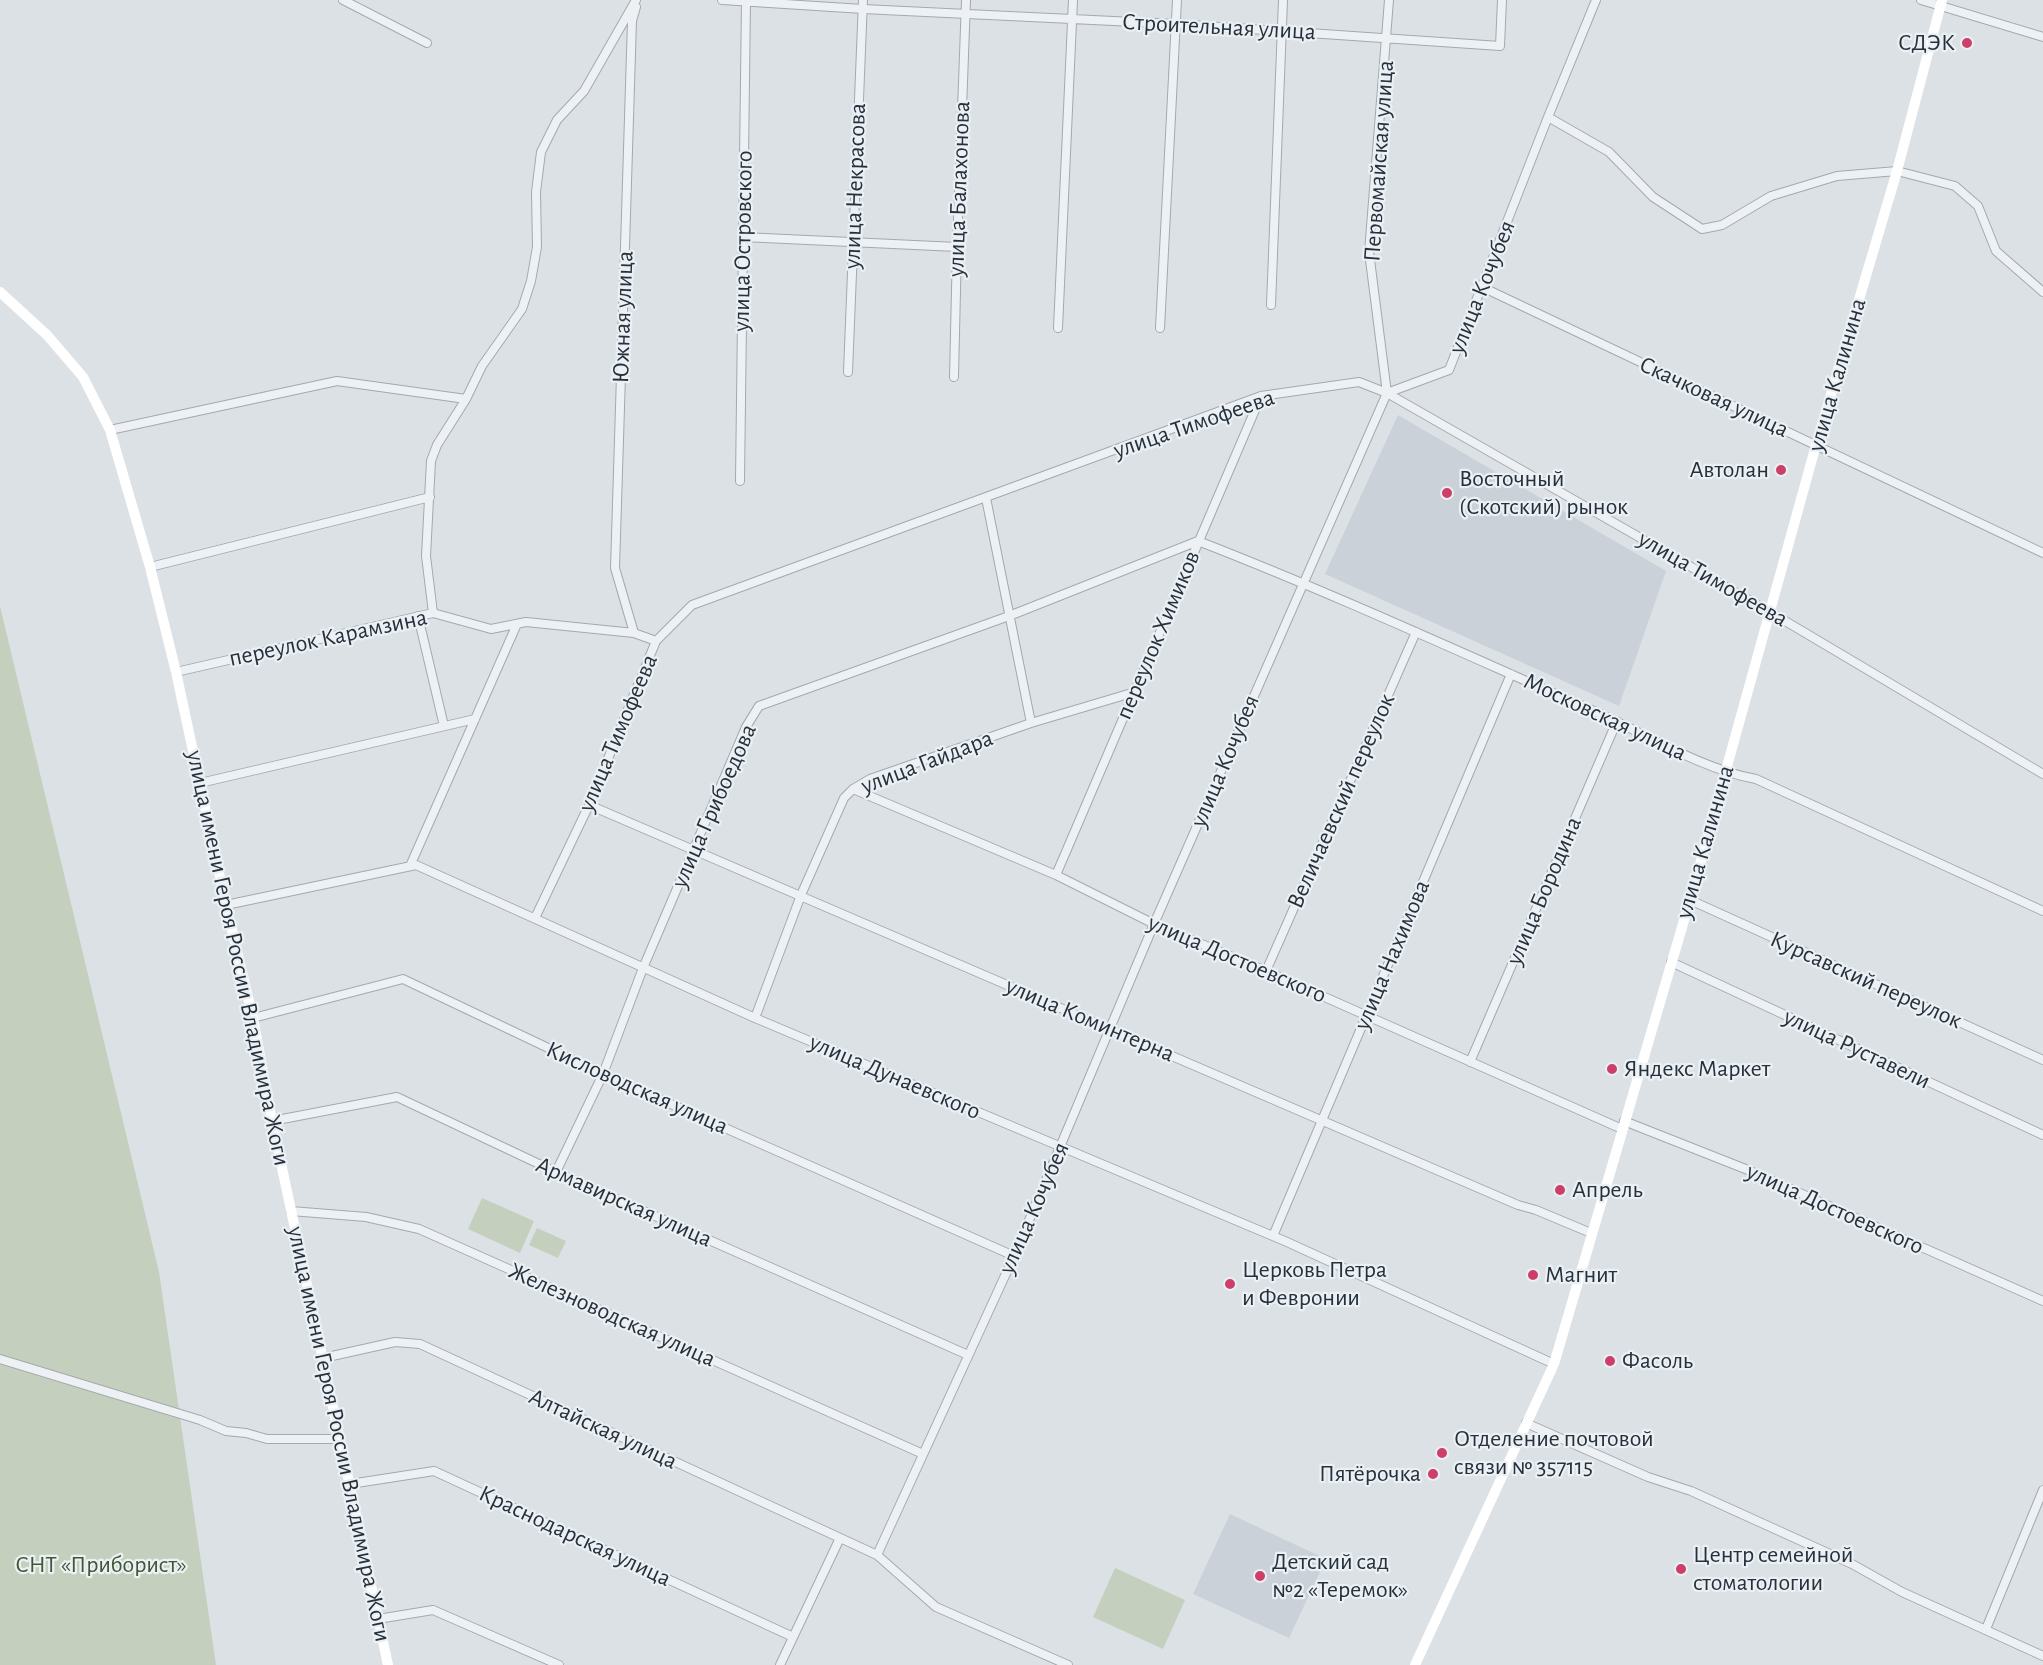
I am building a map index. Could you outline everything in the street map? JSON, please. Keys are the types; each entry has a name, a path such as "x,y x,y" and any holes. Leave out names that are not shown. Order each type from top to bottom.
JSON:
{"main road":[{"name":"улица Калинина","path":"1415,1665 1554,1364 1690,900 1816,445 1897,171 1941,3"},
{"name":"улица имени Героя России Владимира Жоги","path":"0,292 47,335 83,377 110,430 150,567 176,672 226,905 253,1018 272,1121 388,1665"}],"street":[{"path":"343,0 427,43"},
{"path":"433,613 426,556 431,461 437,445 466,399 482,366 522,309 531,281 537,247 536,192 542,152 557,120 584,91 637,0"},
{"name":"Южная улица","path":"634,633 615,568 632,21 637,0"},
{"name":"Строительная улица","path":"722,0 1281,30 1500,46 1502,0"},
{"name":"улица Некрасова","path":"848,372 863,0"},
{"name":"улица Балахонова","path":"954,377 966,0"},
{"path":"1058,328 1073,0"},
{"path":"1160,328 1177,0"},
{"path":"1270,304 1283,0"},
{"name":"Первомайская улица","path":"1387,393 1369,252 1389,0"},
{"name":"улица Кочубея","path":"877,1555 1062,1147 1154,924 1387,393 1449,370 1596,0"},
{"path":"1921,0 1941,3 2043,37"},
{"name":"улица Островского","path":"740,481 746,1"},
{"path":"1548,117 1609,152 1653,197 1702,229 1722,225 1771,196 1837,176 1897,171 1955,186 1978,206 1996,251 2043,292"},
{"path":"743,237 957,247"},
{"name":"Скачковая улица","path":"1482,287 2043,554"},
{"path":"110,430 337,381 466,399"},
{"name":"улица Тимофеева","path":"535,918 590,805 656,641 692,605 1261,396 1359,382 1387,393 1770,612 2043,774"},
{"name":"переулок Химиков","path":"1056,875 1261,396"},
{"path":"150,567 430,497"},
{"path":"986,498 1031,723"},
{"name":"Московская улица","path":"1198,541 1303,582 1617,721 1709,765 1736,775 1756,778 2043,911"},
{"name":"улица Грибоедова","path":"556,1172 603,1074 643,968 695,851 746,727 759,706 1009,616 1198,541"},
{"name":"переулок Карамзина","path":"176,672 433,613 491,629 526,622 634,633 656,641"},
{"path":"418,616 444,726"},
{"path":"410,866 517,624"},
{"name":"Величаевский переулок","path":"1266,971 1416,632"},
{"name":"улица Нахимова","path":"1273,1236 1511,674"},
{"name":"улица Гайдара","path":"755,1018 801,895 844,798 853,789 870,779 1031,723 1135,692"},
{"path":"200,783 475,719"},
{"name":"улица Бородина","path":"1470,1062 1617,721"},
{"name":"улица Достоевского","path":"853,789 1056,875 1154,924 1367,1015 1470,1062 1623,1125 1748,1170 2043,1302"},
{"name":"улица Коминтерна","path":"590,805 1518,1205 1591,1233"},
{"name":"улица Дунаевского","path":"226,905 416,865 755,1018 1273,1236 1554,1364"},
{"name":"Курсавский переулок","path":"1690,900 2043,1060"},
{"name":"улица Руставели","path":"1671,962 2043,1135"},
{"name":"Кисловодская улица","path":"253,1018 403,979 603,1074 1014,1256"},
{"name":"Армавирская улица","path":"272,1121 397,1097 556,1172 968,1355"},
{"name":"Железноводская улица","path":"291,1210 366,1217 419,1229 923,1454"},
{"name":"Алтайская улица","path":"323,1358 395,1342 420,1344 877,1555 936,1607 1068,1665"},
{"path":"0,1359 200,1420 226,1431 246,1433 267,1439 340,1439"},
{"path":"1526,1423 1648,1476 1691,1491 1852,1564 1902,1592 2043,1656"},
{"name":"Краснодарская улица","path":"350,1484 434,1471 793,1637"},
{"path":"1986,1629 2043,1490"},
{"path":"780,1665 840,1538"},
{"path":"378,1619 433,1610 559,1665"}],"shaded area":[{"name":"Восточный (Скотский) рынок","path":"1398,415 1666,571 1619,706 1325,574"},
{"name":"Детский сад №2 «Теремок»","path":"1230,1514 1326,1559 1289,1638 1193,1594"}],"green space":[{"name":"СНТ «Приборист»","path":"0,606 159,1272 216,1665 0,1665"},
{"path":"482,1198 534,1221 520,1253 468,1229"},
{"path":"537,1228 566,1241 558,1258 529,1245"},
{"path":"1115,1568 1185,1600 1163,1649 1093,1617"}],"place":[{"name":"СДЭК","path":"1967,43"},
{"name":"Автолан","path":"1781,470"},
{"name":"Восточный (Скотский) рынок","path":"1447,493"},
{"name":"Яндекс Маркет","path":"1612,1069"},
{"name":"Апрель","path":"1560,1190"},
{"name":"Магнит","path":"1533,1275"},
{"name":"Церковь Петра и Февронии","path":"1230,1284"},
{"name":"Фасоль","path":"1610,1361"},
{"name":"Отделение почтовой связи № 357115","path":"1442,1453"},
{"name":"Пятёрочка","path":"1433,1474"},
{"name":"Центр cемейной cтоматологии","path":"1681,1569"},
{"name":"Детский сад №2 «Теремок»","path":"1260,1576"}]}
